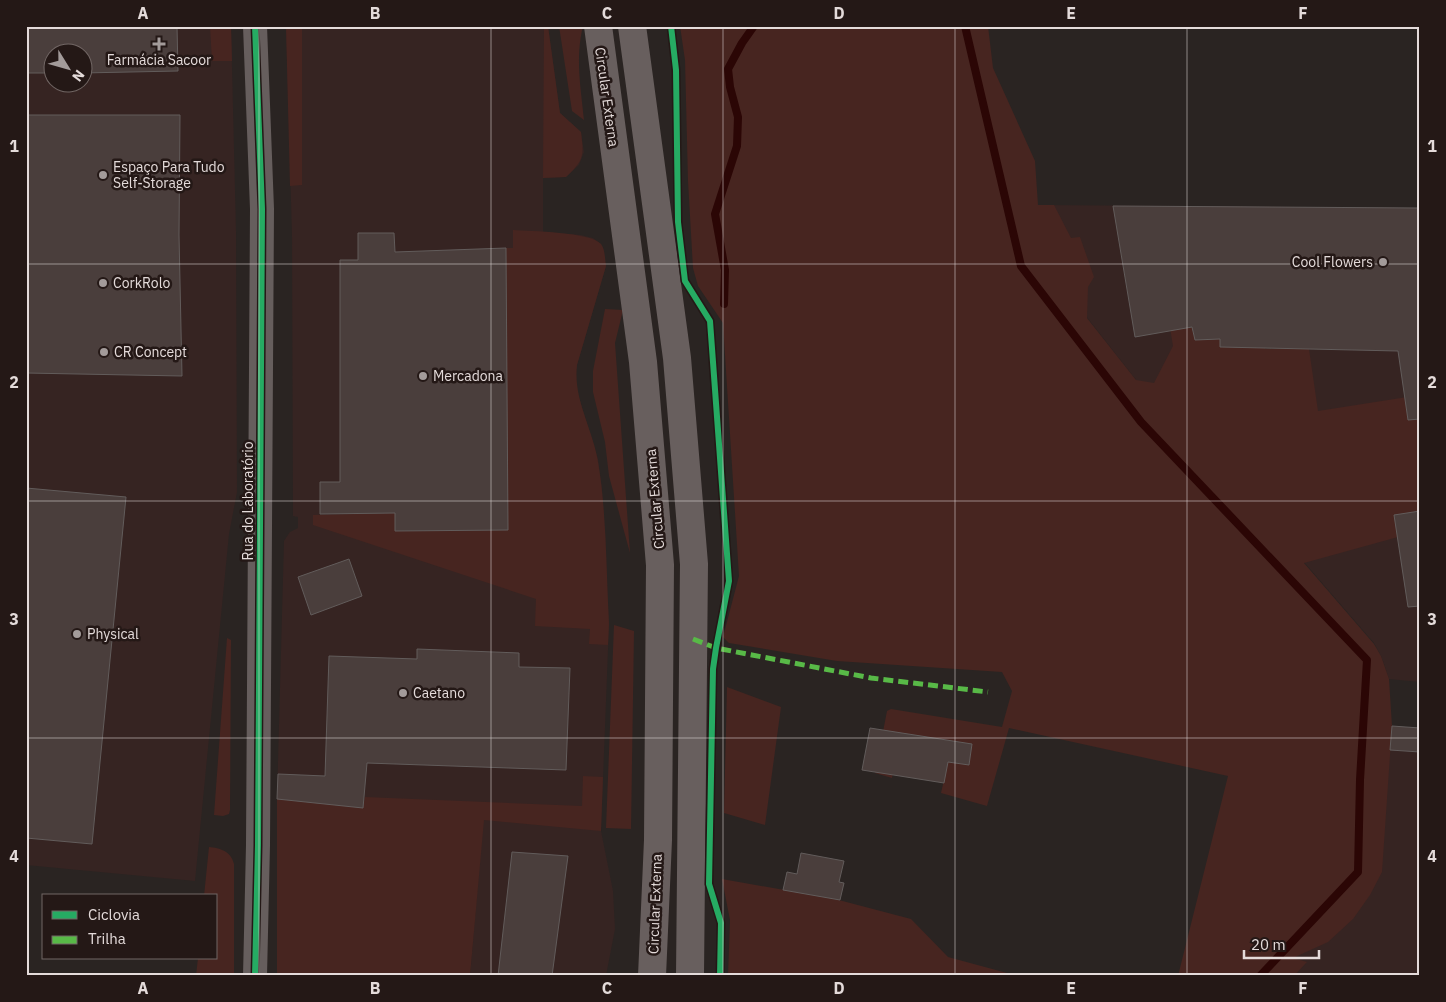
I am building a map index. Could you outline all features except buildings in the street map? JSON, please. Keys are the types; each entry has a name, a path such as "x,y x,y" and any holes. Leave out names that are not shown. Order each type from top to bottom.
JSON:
{"main road":[{"name":"Circular Externa","path":"598,26 643,362 660,566 658,840 652,976"},
{"path":"632,26 677,358 694,564 690,976"}],"street":[{"name":"Rua do Laboratório","path":"255,26 262,219 258,845 255,976"}],"shaded area":[{"path":"26,26 231,26 236,231 237,492 229,534 195,881 26,865"},
{"path":"210,26 231,26 232,61 212,61"},
{"path":"286,26 548,26 560,113 581,132 584,152 579,165 566,177 543,178 543,232 581,235 593,238 601,244 606,266 577,365 575,379 598,459 602,488 609,624 601,831 613,891 615,929 606,976 470,976 483,820 277,799 284,541 290,532 298,528 298,517 293,516 292,236"},
{"path":"286,26 302,26 302,185 290,186"},
{"path":"544,26 548,26 560,113 581,132 581,158 566,177 543,178"},
{"path":"559,26 583,26 579,61 584,120 572,111"},
{"path":"680,26 988,26 993,68 1035,161 1038,205 1054,205 1071,238 1080,237 1094,277 1088,287 1087,318 1136,380 1154,383 1173,346 1150,206 1189,317 1195,340 1220,339 1220,347 1244,347 1265,340 1265,349 1309,349 1318,411 1420,395 1420,511 1398,537 1304,563 1374,644 1381,656 1389,679 1392,726 1382,872 1370,895 1353,919 1328,942 1293,958 1307,962 1294,976 1178,976 1228,776 1009,728 987,806 941,793 948,762 972,744 900,733 892,778 875,773 887,711 891,709 1002,727 1012,691 1002,672 837,661 729,643 723,637 739,576 723,323 698,286 693,268 688,181 685,60"},
{"path":"1038,205 1420,208 1420,682 1389,679 1374,643 1304,562 1136,380 1043,261"},
{"path":"513,230 560,233 585,237 601,244 604,251 606,266 577,365 577,378 578,390 598,462 601,482 606,543 608,645 589,644 590,629 535,626 536,599 313,525 313,515 395,513 395,531 507,530 506,248 513,248"},
{"path":"605,309 623,310 615,343 630,553 609,476 605,442 593,392 593,371"},
{"path":"614,625 634,631 631,829 606,828"},
{"path":"227,638 231,640 230,810 229,814 223,816 214,815"},
{"path":"727,687 781,707 765,825 724,813"},
{"path":"1392,726 1420,728 1420,976 1294,976 1306,963 1292,958 1390,750"},
{"path":"583,776 603,777 601,831 484,820 470,976 394,974 393,976 277,976 277,799 363,807 365,797 582,806"},
{"path":"209,847 225,851 234,864 234,976 196,976 198,960 218,960 218,894 204,894"},
{"path":"722,879 835,899 911,919 948,957 1018,976 728,976 730,920"}],"waterway":[{"path":"724,304 725,270 715,214 737,146 738,117 730,87 728,69 754,26"},
{"path":"965,26 1021,266 1141,422 1367,660 1360,780 1358,872 1260,976"}],"marked path":[{"path":"693,639 716,648 871,678 988,692"}],"cycle path":[{"path":"255,26 262,209 258,845 255,976"},
{"path":"671,26 676,70 678,222 685,281 710,321 729,581 713,669 709,884 721,923 720,976"}],"place":[{"name":"Farmácia Sacoor","path":"159,44"},
{"name":"Espaço Para Tudo Self-Storage","path":"103,175"},
{"name":"Cool Flowers","path":"1383,262"},
{"name":"CorkRolo","path":"103,283"},
{"name":"CR Concept","path":"104,352"},
{"name":"Mercadona","path":"423,376"},
{"name":"Physical","path":"77,634"},
{"name":"Caetano","path":"403,693"}]}
